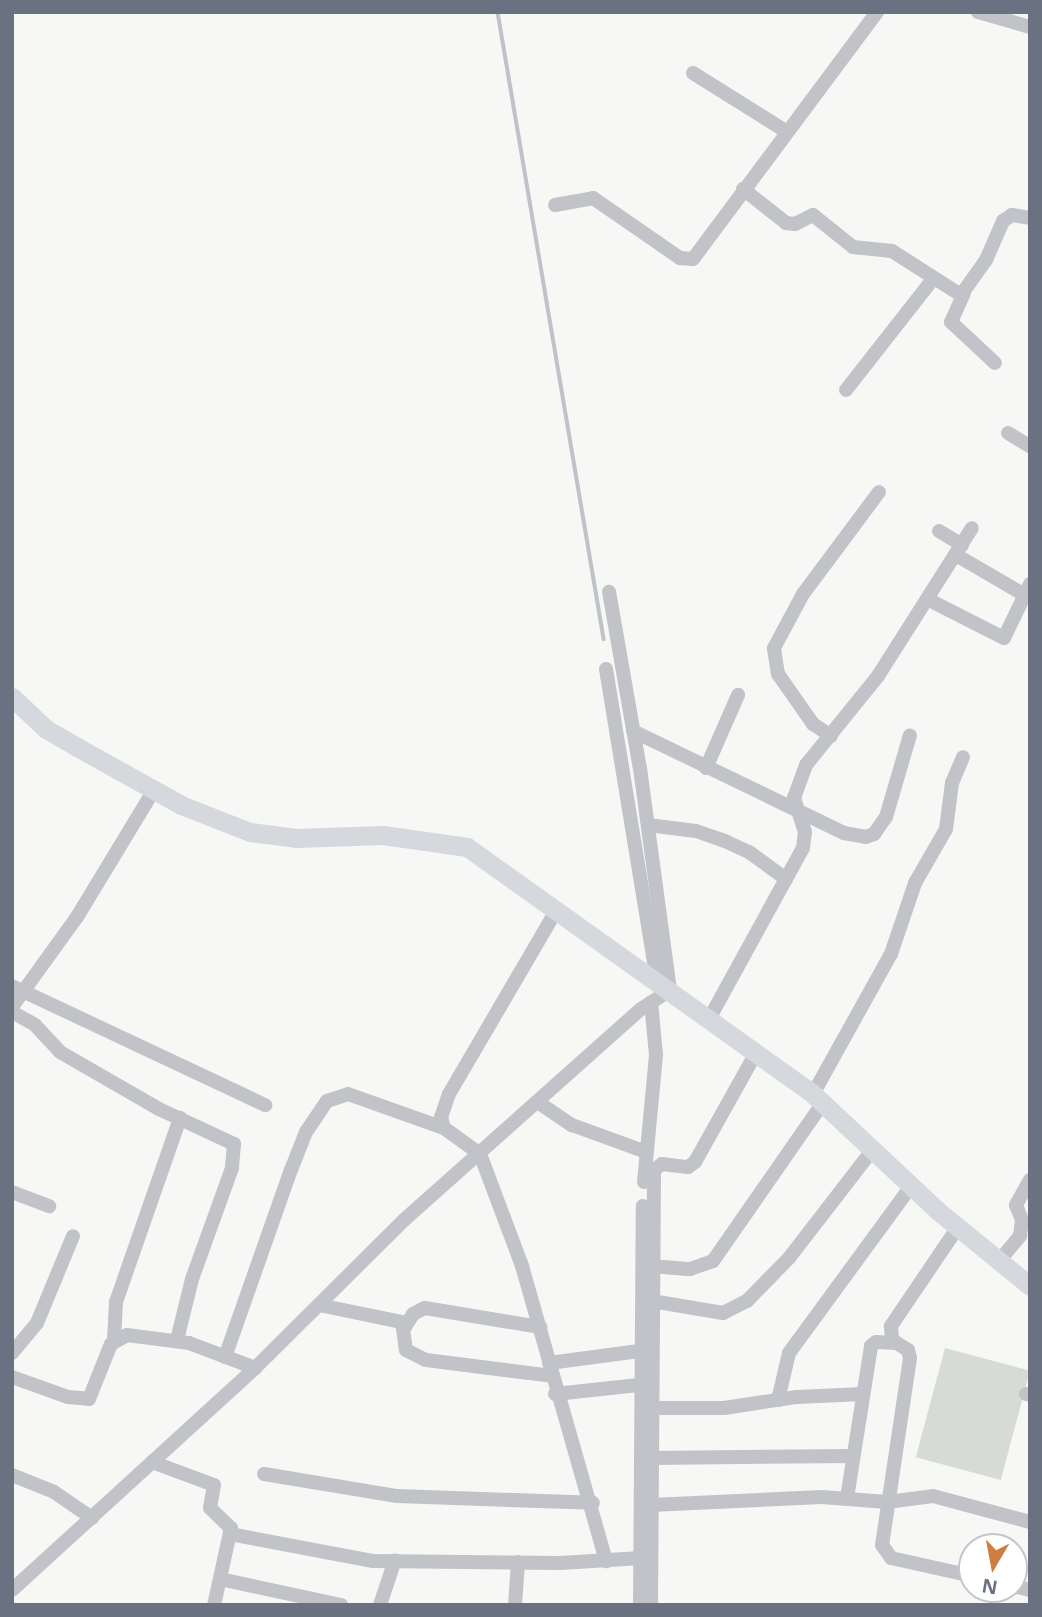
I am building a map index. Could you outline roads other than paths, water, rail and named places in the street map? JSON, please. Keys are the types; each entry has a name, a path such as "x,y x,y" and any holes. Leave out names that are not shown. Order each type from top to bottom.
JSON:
{"street":[{"path":"555,205 593,198 689,260 877,12"},
{"path":"978,12 1030,27"},
{"path":"693,73 787,132"},
{"path":"743,189 786,223 795,224 813,215 853,247 892,251 952,293 964,293"},
{"path":"996,363 951,322 1003,221 1012,215 1030,218"},
{"path":"846,390 933,279"},
{"path":"1008,433 1030,446"},
{"path":"831,736 813,724 778,674 775,648 803,594 879,492"},
{"path":"709,1019 805,840 794,807 806,765 831,736 929,600 972,528"},
{"path":"929,600 1004,638 1026,589 959,550 939,531"},
{"path":"12,1590 255,1368 404,1220 539,1103 650,1002 664,986 649,825 609,592"},
{"path":"606,668 664,986"},
{"path":"706,768 738,695"},
{"path":"12,697 46,729 217,821 274,837 383,835 467,847 818,1099 958,1227 1030,1286"},
{"path":"634,731 844,833 874,834 886,817 910,735"},
{"path":"652,1266 690,1269 713,1261 818,1099 891,954 915,883 946,829 952,783 963,757"},
{"path":"155,790 77,917 17,988 12,1010 35,1025 60,1052 180,1118 228,1139 236,1149 177,1340"},
{"path":"649,825 717,838 749,852 786,879"},
{"path":"444,1128 442,1107 556,911"},
{"path":"17,988 265,1105"},
{"path":"639,1605 639,1352 646,1152 656,1055 650,1002"},
{"path":"651,1605 654,1170 662,1164 688,1167 695,1162 756,1053"},
{"path":"225,1357 306,1132 327,1101 348,1094 444,1128 480,1154 540,1327 555,1394 593,1503 606,1561"},
{"path":"539,1103 572,1125 646,1152"},
{"path":"12,1377 68,1396 89,1399 114,1339 116,1302 180,1118"},
{"path":"652,1301 723,1313 747,1301 789,1258 874,1148"},
{"path":"999,1261 1020,1236 1022,1220 1016,1205 1030,1180"},
{"path":"778,1400 789,1353 912,1185"},
{"path":"12,1192 49,1206"},
{"path":"896,1343 890,1333 895,1318 958,1227"},
{"path":"12,1353 37,1323 73,1236"},
{"path":"319,1305 394,1318 405,1327"},
{"path":"540,1327 425,1308 414,1314 405,1327 402,1341 412,1355 550,1369 639,1352"},
{"path":"114,1339 138,1335 177,1340 255,1368"},
{"path":"847,1498 871,1346 876,1342 896,1343 908,1350 910,1358 887,1502 884,1552 891,1558 958,1573"},
{"path":"555,1394 639,1385"},
{"path":"652,1408 724,1408 778,1400 863,1394"},
{"path":"651,1458 853,1456"},
{"path":"152,1462 212,1481 210,1508 229,1523 230,1535 214,1605"},
{"path":"264,1474 397,1496 593,1503"},
{"path":"12,1475 54,1492 92,1518"},
{"path":"651,1505 847,1498 887,1502 915,1496 947,1497 1030,1522"},
{"path":"230,1535 353,1559 518,1562 641,1558"},
{"path":"380,1605 395,1560"},
{"path":"515,1605 518,1562"},
{"path":"220,1580 341,1605"}],"waterway":[{"path":"498,12 604,639"}]}
